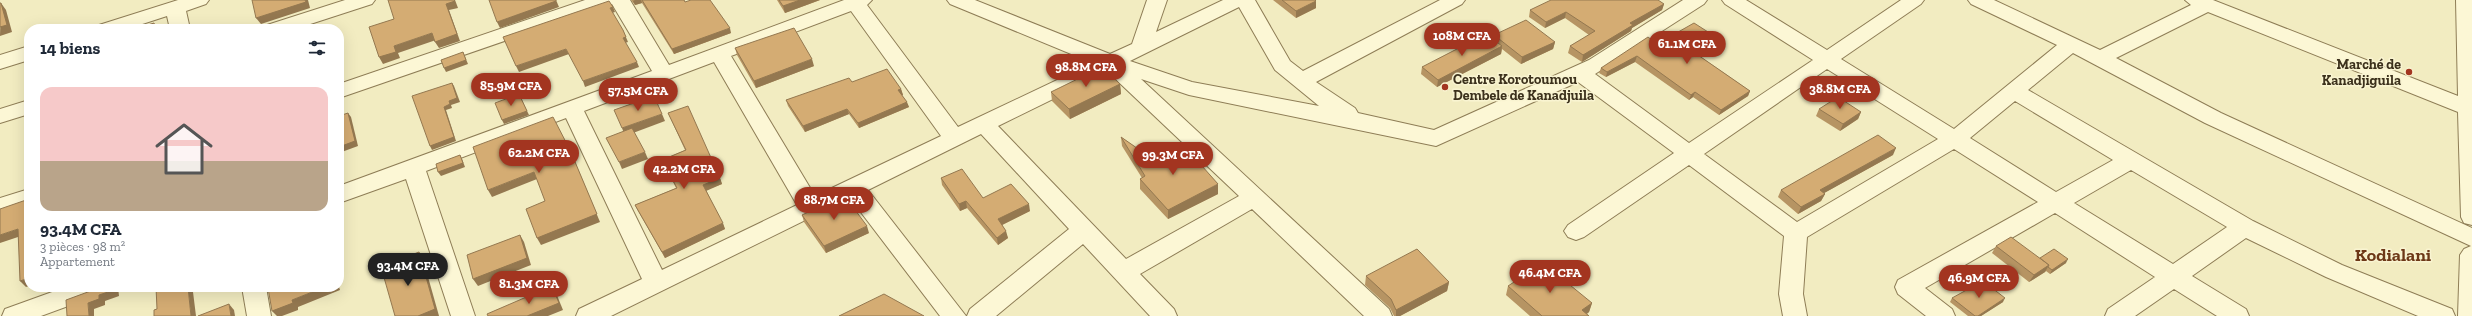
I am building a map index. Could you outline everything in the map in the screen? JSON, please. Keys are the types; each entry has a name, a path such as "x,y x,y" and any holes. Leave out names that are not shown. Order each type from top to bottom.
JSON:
{"street":[{"path":"122,24 199,0"},
{"path":"290,24 365,0"},
{"path":"344,89 605,0"},
{"path":"620,0 664,74"},
{"path":"957,0 1110,62 1189,88 1360,121 1436,138 1596,65 1697,0"},
{"path":"1141,48 1157,0"},
{"path":"588,316 1238,0"},
{"path":"1245,0 1273,52 1282,65 1325,100 1360,121"},
{"path":"1301,81 1455,0"},
{"path":"1732,0 2237,316"},
{"path":"1576,231 1914,0"},
{"path":"1978,0 2100,58 2214,118 2472,238"},
{"path":"2466,0 2470,74 2469,108 2472,217"},
{"path":"344,193 858,1 954,138"},
{"path":"2100,58 2201,3 2469,108"},
{"path":"175,8 179,24"},
{"path":"1796,233 1955,139 2070,44"},
{"path":"719,53 810,208"},
{"path":"0,62 24,55"},
{"path":"1110,62 1380,316"},
{"path":"1580,73 1796,233"},
{"path":"2013,91 2245,227 2334,271 2443,316"},
{"path":"572,108 656,283"},
{"path":"0,116 24,109"},
{"path":"984,124 1165,316"},
{"path":"1943,316 1907,287 2131,160"},
{"path":"413,167 463,316"},
{"path":"854,187 954,316"},
{"path":"1123,272 1254,198"},
{"path":"0,207 24,199"},
{"path":"2117,316 2245,227"},
{"path":"979,316 1084,230"},
{"path":"1795,316 1791,294 1796,233"},
{"path":"2470,316 2472,255"},
{"path":"14,316 42,311 82,292"},
{"path":"255,292 259,316"}],"building":[{"path":"252,0 305,0 306,2 256,18"},
{"path":"388,0 454,0 455,1 446,4 457,34 435,42 432,33 394,46 396,52 379,57 369,27 394,19"},
{"path":"489,0 556,0 556,1 497,22"},
{"path":"642,0 684,0 685,2 691,0 710,0 730,28 672,49"},
{"path":"779,0 800,0 783,6"},
{"path":"1282,0 1315,0 1316,1 1296,11"},
{"path":"1551,0 1658,0 1664,4 1630,23 1633,25 1583,55 1570,46 1595,31 1566,12 1546,22 1530,10"},
{"path":"609,1 613,7 610,8 626,37 623,38 637,62 583,81 566,49 516,66 503,37"},
{"path":"0,3 7,25 0,27"},
{"path":"1526,20 1555,42 1522,57 1494,35"},
{"path":"1694,23 1719,39 1695,53 1750,91 1721,110 1695,92 1691,95 1637,56 1607,72 1601,68 1648,37 1657,44"},
{"path":"794,28 812,59 754,81 735,48"},
{"path":"1486,34 1502,46 1438,80 1422,67"},
{"path":"463,52 466,60 444,68 441,60"},
{"path":"1102,67 1120,84 1069,109 1051,92"},
{"path":"887,69 901,89 898,90 907,102 858,123 847,109 803,126 786,100 849,78 852,82"},
{"path":"452,83 457,98 449,101 450,104 444,107 454,137 430,146 412,96"},
{"path":"519,94 527,111 502,120 495,103"},
{"path":"654,96 662,114 622,128 614,110"},
{"path":"1838,97 1861,112 1843,124 1819,109"},
{"path":"688,106 720,178 703,185 723,223 662,252 635,205 677,188 662,160 686,150 668,113"},
{"path":"348,113 355,141 344,145 344,114"},
{"path":"553,117 570,150 597,214 537,238 526,209 545,201 534,172 488,190 473,147"},
{"path":"632,128 645,152 619,162 606,138"},
{"path":"1878,135 1896,148 1820,190 1825,194 1801,207 1781,190"},
{"path":"1121,137 1157,162 1186,148 1218,184 1168,210 1140,179 1145,176"},
{"path":"460,155 463,163 438,172 436,164"},
{"path":"962,169 983,198 1011,184 1029,204 998,219 1006,231 997,238 966,201 959,204 941,178"},
{"path":"844,195 867,226 824,246 802,215"},
{"path":"24,201 24,280 20,281 18,229 0,235 0,209"},
{"path":"520,235 527,258 473,279 467,255"},
{"path":"2011,237 2049,265 2034,275 1996,246"},
{"path":"1417,249 1449,282 1396,310 1391,299 1366,276"},
{"path":"2054,249 2068,259 2052,270 2048,267 2049,265 2040,258"},
{"path":"419,252 435,309 418,316 395,316 381,267"},
{"path":"1543,263 1592,303 1582,310 1589,316 1542,316 1508,286"},
{"path":"1983,281 2005,298 1978,316 1975,316 1952,298"},
{"path":"552,286 559,303 527,316 488,316 487,314"},
{"path":"88,292 108,292 99,295 99,299 88,303 89,316 67,316 66,300"},
{"path":"156,292 189,292 191,316 154,316 154,310 157,309"},
{"path":"269,292 312,292 292,300 293,303 272,311"},
{"path":"884,294 924,316 839,316"},
{"path":"229,304 231,316 198,316"}],"place":[{"name":"Marché de Kanadjiguila","path":"2409,72"},
{"name":"Centre Korotoumou Dembele de Kanadjuila","path":"1445,87"}],"district":[{"name":"Kodialani","path":"2393,255"}]}
